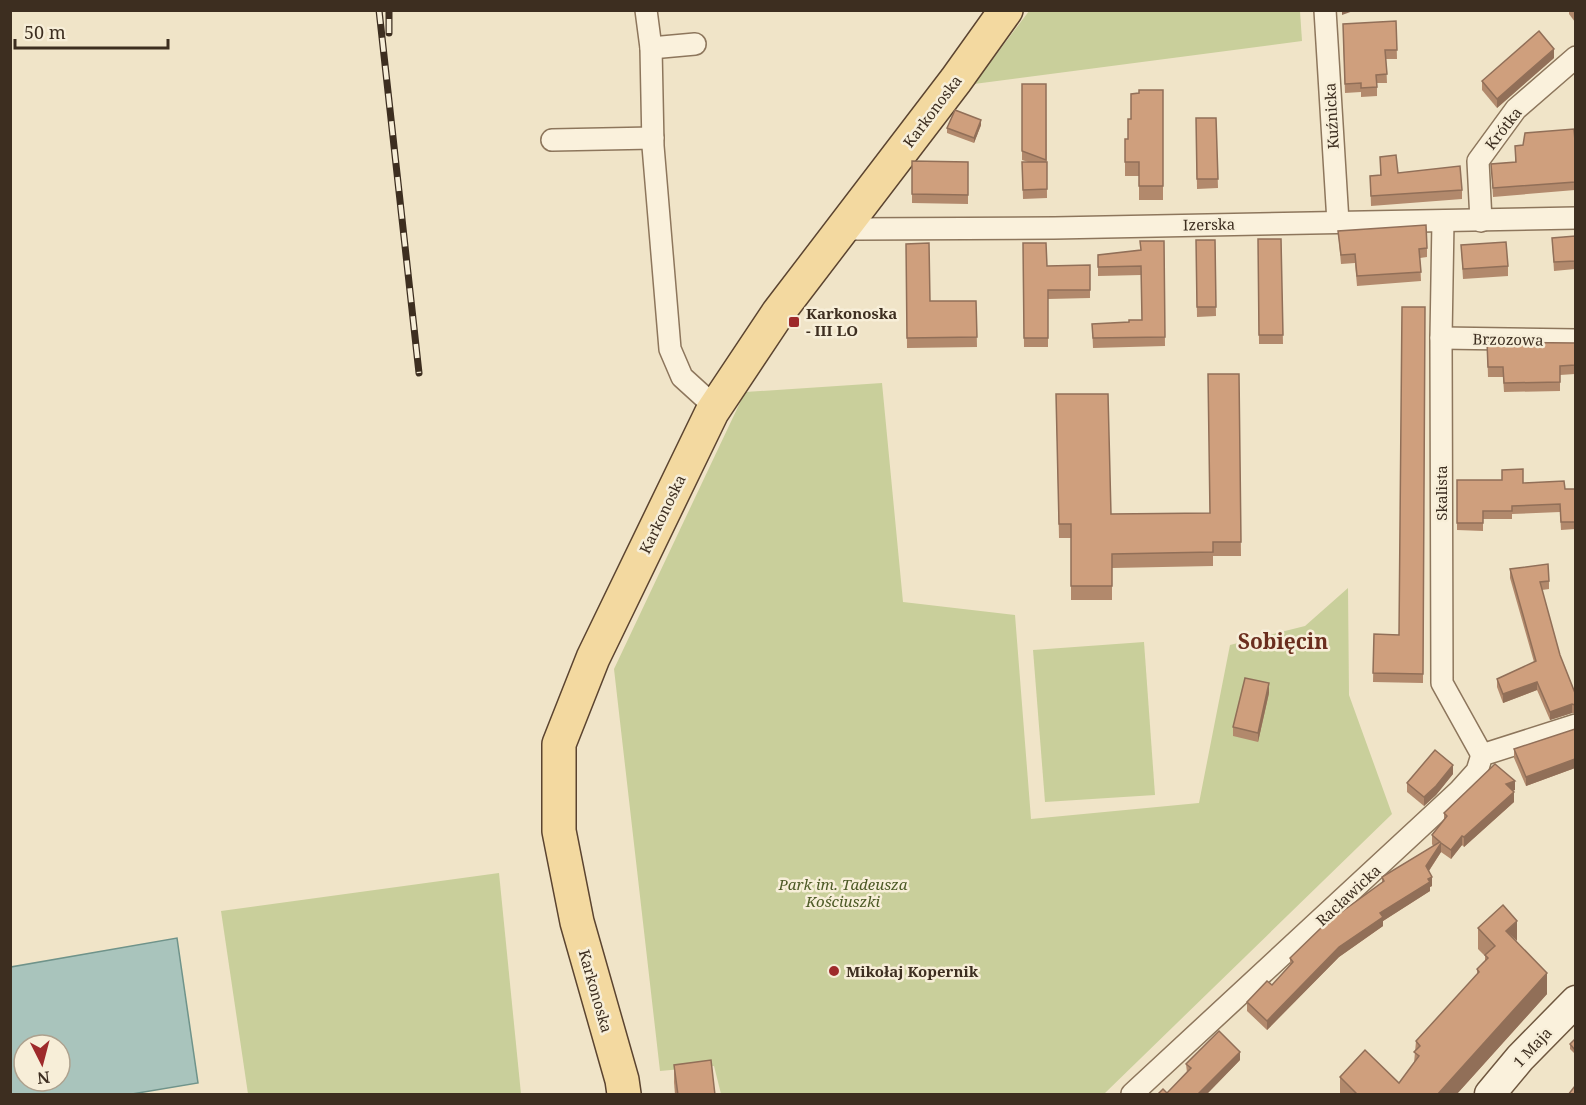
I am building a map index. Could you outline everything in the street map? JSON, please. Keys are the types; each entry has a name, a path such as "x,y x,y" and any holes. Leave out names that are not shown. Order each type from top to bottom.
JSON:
{"main road":[{"name":"Karkonoska","path":"624,1095 622,1080 577,922 559,831 559,744 592,658 715,407 778,313 956,80 1006,10"}],"street":[{"path":"646,10 651,48 653,138 670,349 682,377 715,407"},
{"name":"Kuźnicka","path":"1325,10 1338,222"},
{"path":"651,48 695,44"},
{"name":"Krótka","path":"1481,221 1478,161 1516,109 1575,57"},
{"path":"552,140 653,138"},
{"name":"Izerska","path":"844,225 856,229 1054,228 1575,218"},
{"name":"Skalista","path":"1443,221 1442,682 1482,755"},
{"name":"Brzozowa","path":"1441,338 1575,340"},
{"path":"1482,755 1575,725"},
{"name":"Racławicka","path":"1132,1095 1459,791 1477,771 1482,755"},
{"name":"1 Maja","path":"1490,1095 1520,1058 1575,1001"}],"green space":[{"path":"1029,11 1300,11 1302,41 974,84"},
{"name":"Park im. Tadeusza Kościuszki","path":"882,383 903,602 1015,615 1031,819 1199,803 1230,645 1305,626 1348,588 1349,695 1392,814 1104,1094 721,1094 714,1066 660,1071 614,669 745,392"},
{"path":"1144,642 1155,795 1045,802 1033,650"},
{"path":"499,873 521,1094 248,1094 221,911"}],"water":[{"path":"177,938 198,1083 132,1094 11,1094 11,967"}],"building":[{"path":"1396,21 1397,50 1385,50 1387,74 1376,75 1377,87 1361,88 1361,83 1345,84 1343,24"},
{"path":"1539,31 1554,49 1497,99 1482,81"},
{"path":"1022,84 1046,84 1046,160 1022,151"},
{"path":"1139,90 1163,90 1163,186 1139,186 1139,162 1125,162 1125,139 1128,139 1128,119 1131,119 1131,94 1139,93"},
{"path":"955,110 981,120 974,138 947,128"},
{"path":"1196,118 1216,118 1218,179 1197,179"},
{"path":"1574,129 1575,182 1493,188 1491,164 1516,162 1515,146 1523,145 1525,133"},
{"path":"1396,155 1398,173 1460,166 1462,190 1371,196 1370,176 1381,175 1380,157"},
{"path":"912,161 968,162 968,195 912,194"},
{"path":"1022,162 1047,162 1047,189 1023,190"},
{"path":"1426,225 1427,248 1419,249 1421,272 1357,276 1355,254 1341,255 1338,231"},
{"path":"1575,236 1575,261 1554,262 1552,238"},
{"path":"1258,239 1281,239 1283,335 1259,335"},
{"path":"1196,240 1215,240 1216,307 1197,307"},
{"path":"1140,241 1164,241 1165,337 1093,338 1092,324 1142,320 1141,266 1098,267 1098,255 1141,250"},
{"path":"1506,242 1508,266 1463,269 1461,245"},
{"path":"929,243 930,301 976,301 977,337 907,338 906,244"},
{"path":"1023,243 1046,243 1047,266 1090,265 1090,290 1048,290 1048,338 1024,338"},
{"path":"1402,307 1425,307 1423,674 1373,673 1374,634 1399,635"},
{"path":"1487,342 1575,343 1575,365 1560,366 1560,382 1504,383 1503,367 1488,367"},
{"path":"1208,374 1239,374 1241,542 1213,542 1213,552 1112,554 1112,586 1071,586 1071,524 1059,524 1056,394 1108,394 1111,514 1210,513"},
{"path":"1523,469 1523,483 1564,481 1565,489 1575,489 1575,522 1561,522 1560,504 1512,506 1512,511 1483,511 1483,523 1457,523 1457,480 1502,480 1502,470"},
{"path":"1548,564 1549,581 1540,582 1560,655 1575,693 1575,705 1550,712 1537,682 1503,694 1497,679 1536,661 1510,569"},
{"path":"1245,678 1269,683 1258,733 1233,727"},
{"path":"1575,729 1575,759 1526,777 1514,749"},
{"path":"1435,750 1453,765 1424,797 1407,783"},
{"path":"1495,764 1515,781 1506,784 1514,792 1464,837 1462,836 1451,850 1441,843 1426,866 1432,877 1428,879 1430,882 1380,913 1383,917 1339,947 1267,1021 1247,1002 1267,981 1272,985 1293,962 1290,958 1325,924 1384,881 1382,877 1440,842 1432,835 1447,816 1444,813"},
{"path":"1503,905 1517,921 1506,931 1547,973 1437,1095 1358,1095 1340,1077 1365,1050 1399,1083 1419,1056 1414,1052 1420,1046 1416,1041 1479,972 1477,969 1488,958 1485,955 1495,946 1478,928"},
{"path":"1219,1031 1240,1052 1197,1095 1157,1095 1163,1089 1167,1093 1191,1068 1186,1064"},
{"path":"1575,1039 1575,1050 1570,1044"},
{"path":"711,1060 715,1095 678,1095 674,1065"},
{"path":"1575,1086 1575,1095 1568,1095"}],"railway":[{"path":"379,10 419,373"},
{"path":"389,10 389,33"}],"place":[{"name":"Karkonoska - III LO","path":"794,322"},
{"name":"Mikołaj Kopernik","path":"834,971"}],"district":[{"name":"Sobięcin","path":"1283,641"}]}
